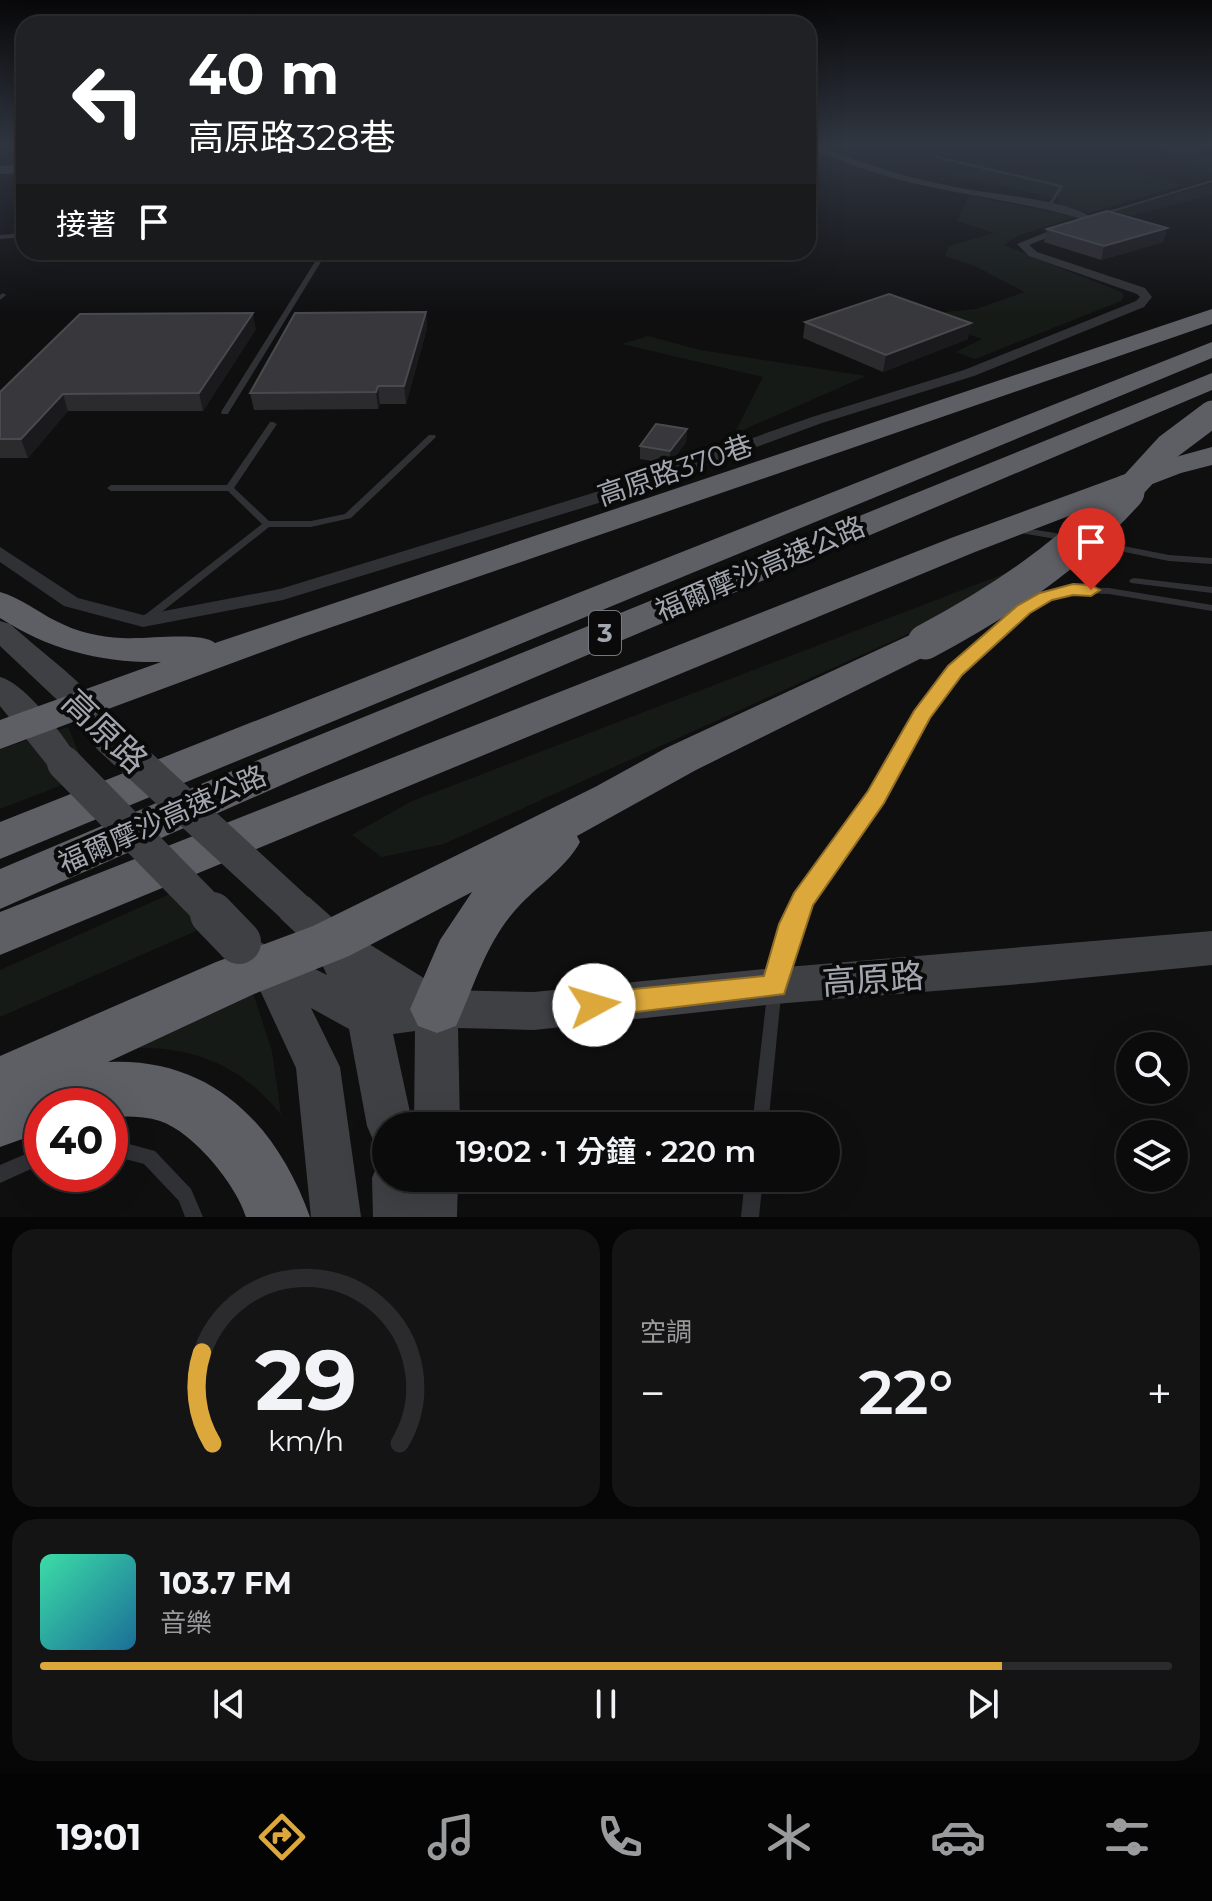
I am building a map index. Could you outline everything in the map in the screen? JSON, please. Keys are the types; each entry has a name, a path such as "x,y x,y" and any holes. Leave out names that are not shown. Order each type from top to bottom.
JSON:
{"highway":[{"name":"福爾摩沙高速公路","path":"0,841 1119,388 1211,329"},
{"path":"17,729 290,629 1211,329"},
{"name":"福爾摩沙高速公路","path":"0,890 300,759 1212,381"},
{"path":"0,1084 235,978 254,954 313,925 611,799 681,759 925,642 1005,598 1065,553 1105,516 1179,435 1212,414"},
{"path":"1077,510 1212,441"},
{"path":"0,934 1007,529 1077,510 1171,467 1212,456"},
{"path":"0,603 48,632 107,649 146,654 210,646 290,629"},
{"path":"437,1009 451,968 473,925 500,891 611,799"},
{"path":"0,1118 49,1099 125,1090 166,1094 206,1115 240,1146 271,1191 278,1217"}],"street":[{"path":"1019,202 1088,218"},
{"name":"高原路370巷","path":"0,553 71,602 143,621 283,594 625,489 817,420 969,373 1140,304 1146,297 1141,291 1033,254 1022,244 1088,218"},
{"name":"高原路","path":"0,630 81,705 110,738 313,925 437,1009"},
{"name":"高原路","path":"0,687 17,729 64,763 254,954 368,1018 437,1009 534,1011 775,986 1212,948"},
{"path":"313,925 368,1018 387,1112"},
{"path":"254,954 318,1067 336,1217"},
{"path":"437,1009 437,1112"},
{"path":"397,1192 398,1217"},
{"path":"432,1217 433,1192"}],"lane":[{"path":"1049,207 1052,202"},
{"path":"1088,218 1142,202"},
{"path":"225,412 319,260"},
{"path":"230,488 273,424"},
{"path":"143,621 267,524 311,524 348,516 432,437"},
{"path":"111,488 230,488 267,524"},
{"path":"1077,510 1092,543"},
{"path":"1007,529 1169,558 1212,561"},
{"path":"1134,581 1212,590"},
{"path":"762,1112 775,986 792,924 803,900 876,797 922,715 955,670 1023,610 1046,597 1073,590 1123,592 1212,608"},
{"path":"128,1152 149,1157 185,1195 194,1217"},
{"path":"0,1174 24,1163"},
{"path":"750,1217 753,1192"}],"shaded area":[{"path":"966,202 1002,202 1075,217 1017,236 1004,245 1121,292 1124,296 1121,301 975,359 956,352 982,339 898,308 945,312 976,309 1024,292 977,267 945,256 949,246 994,233 957,221"},
{"path":"1059,202 1127,202 1089,213 1058,206"},
{"path":"1148,202 1185,202 1130,216 1111,212"},
{"path":"648,336 700,350 866,376 734,434 763,377 622,344"},
{"path":"1030,564 1080,568 1014,586 444,844 382,857 352,835 412,801"},
{"path":"68,727 88,775 0,809 0,749"},
{"path":"190,885 237,913 0,1017 0,970"},
{"path":"252,990 272,1051 281,1115 248,1082 210,1060 168,1049 121,1049"}],"building":[{"path":"1107,211 1167,228 1104,246 1047,229"},
{"path":"889,294 971,323 886,355 805,322"},
{"path":"426,312 404,386 378,386 376,392 250,393 295,313"},
{"path":"253,313 199,393 63,394 21,439 0,439 0,392 80,314"},
{"path":"656,424 687,429 670,451 640,446"}],"route":[{"path":"594,1005 775,986 792,924 803,900 876,797 922,715 955,670 1023,610 1046,597 1073,590 1091,590"}]}
